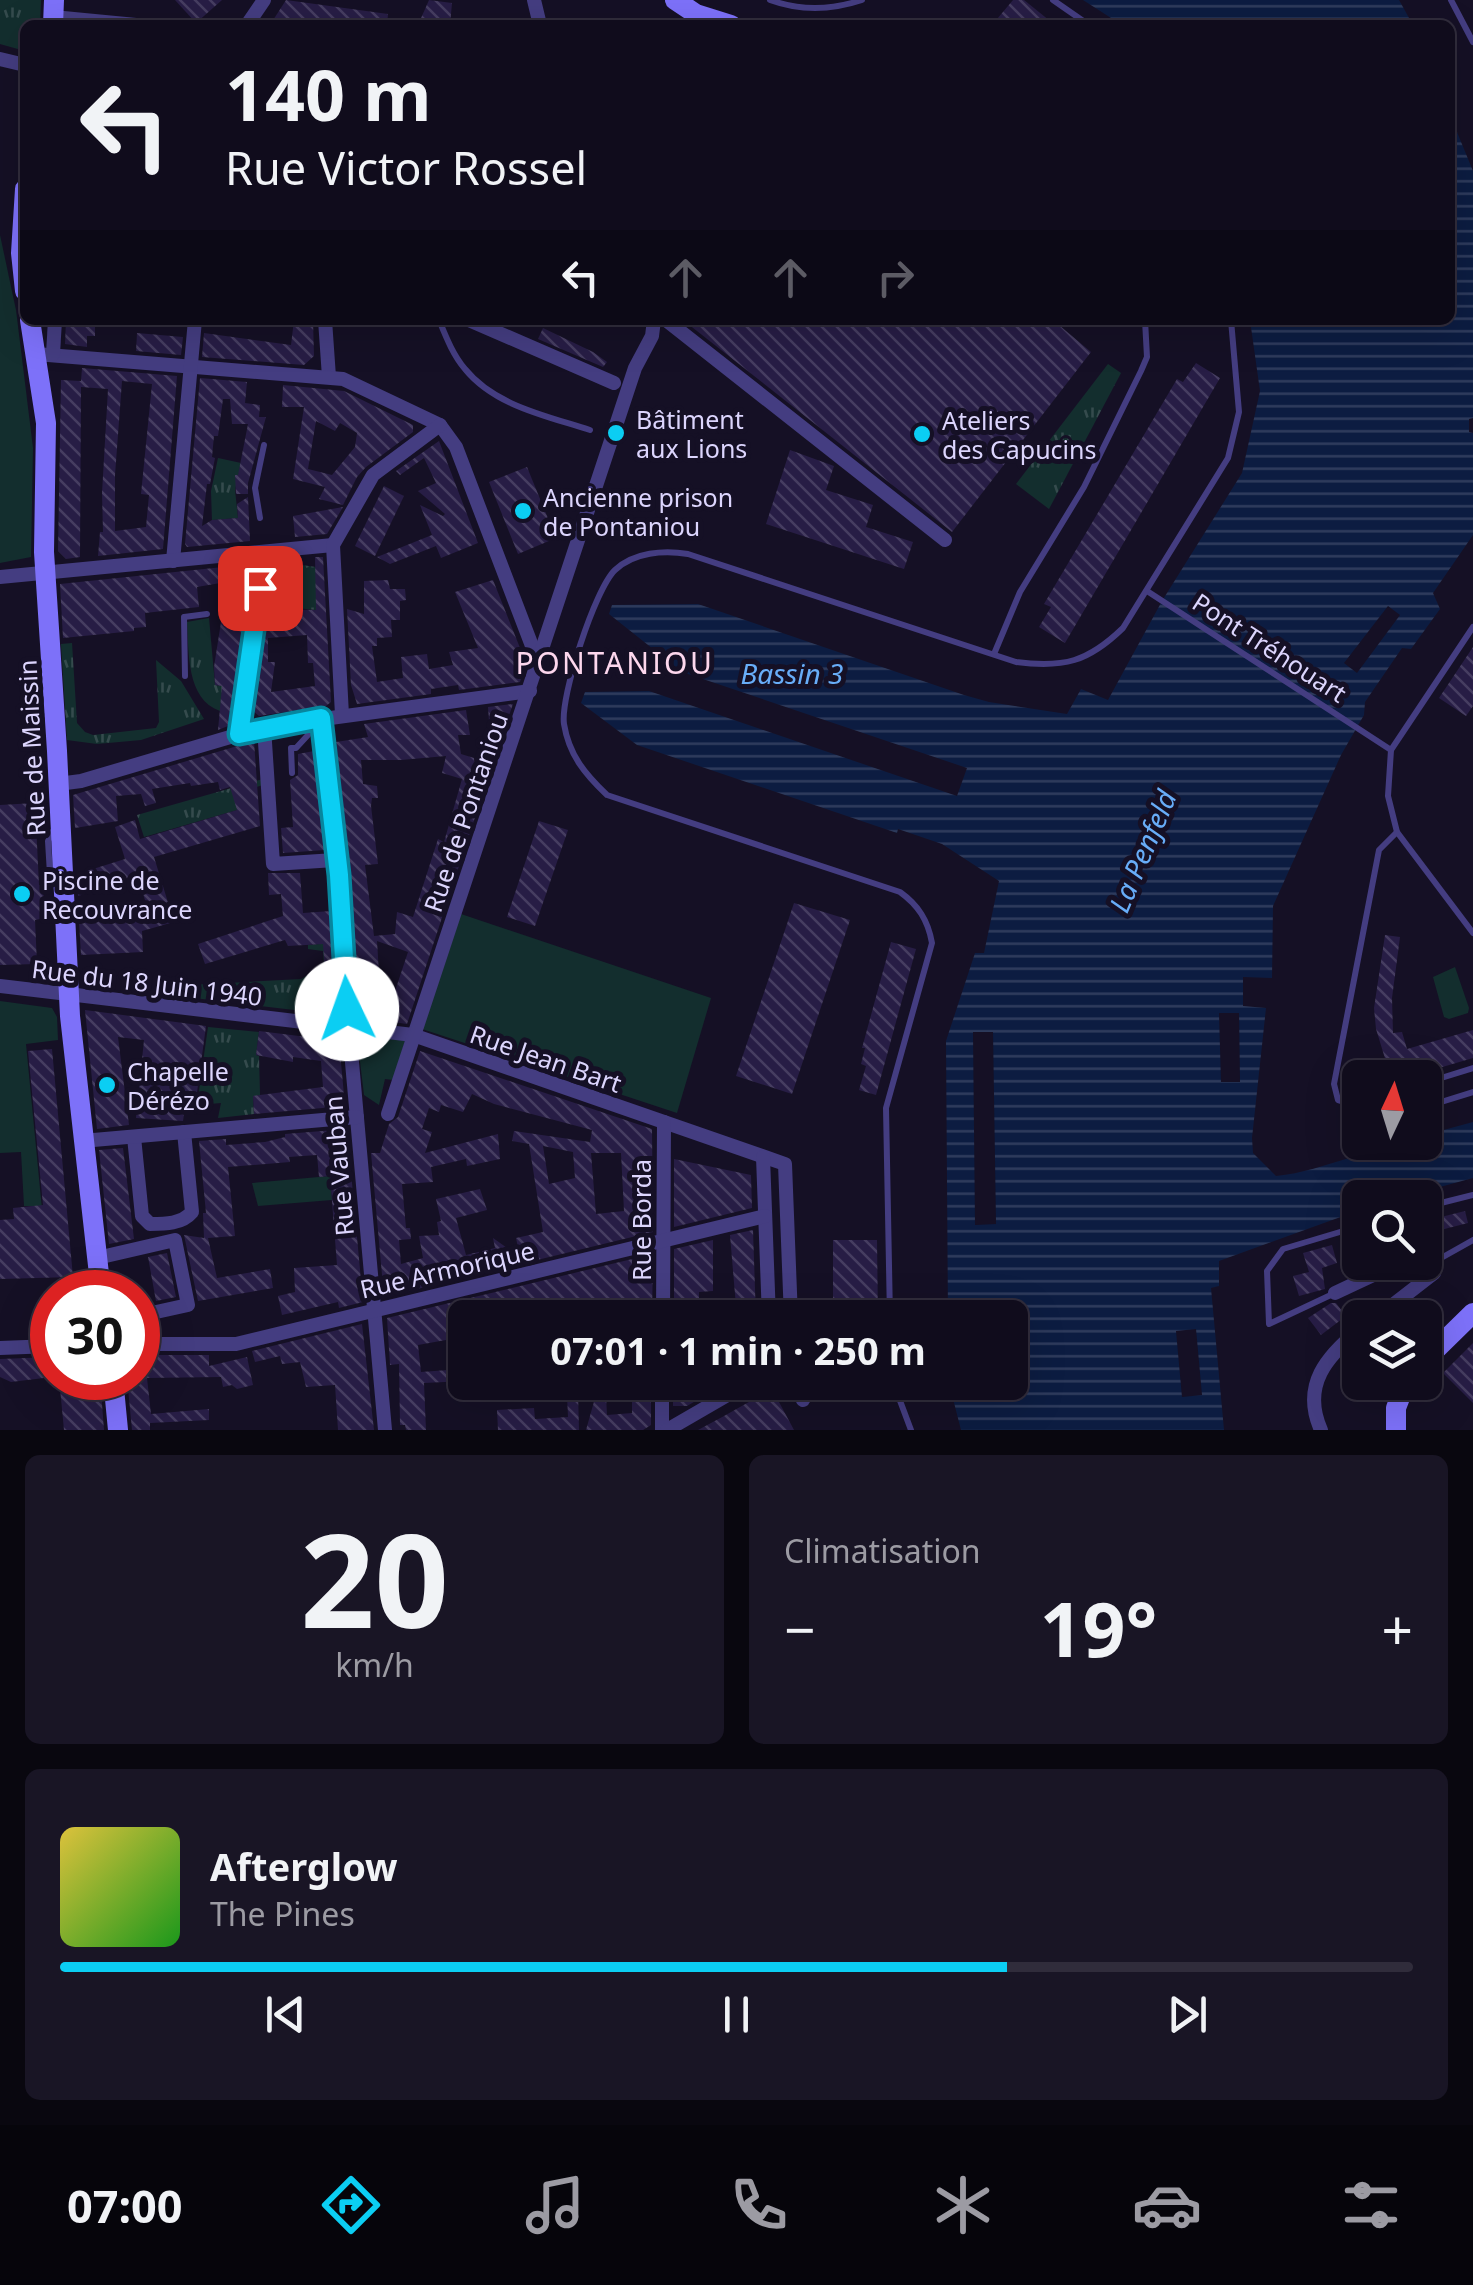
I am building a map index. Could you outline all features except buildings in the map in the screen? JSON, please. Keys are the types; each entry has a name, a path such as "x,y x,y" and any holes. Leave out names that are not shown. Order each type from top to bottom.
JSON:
{"street":[{"path":"675,0 696,14 715,20"},
{"path":"53,14 98,20"},
{"name":"Rue de Maissin","path":"32,325 45,354 45,571 68,995 98,1270"},
{"path":"54,325 45,354 328,377 355,382 440,425 456,447 538,660"},
{"path":"173,560 194,325"},
{"path":"325,325 328,377"},
{"path":"480,325 614,384"},
{"name":"Rue de Pontaniou","path":"388,1114 635,368 652,336 653,325"},
{"path":"671,327 945,540"},
{"path":"342,715 333,545 373,475 440,425"},
{"path":"0,577 173,560 264,546 333,545"},
{"path":"239,734 264,546"},
{"path":"58,784 81,781 264,727 530,691"},
{"name":"Rue Vauban","path":"313,720 339,875 372,1310 385,1430"},
{"path":"264,727 273,864 335,860"},
{"name":"Rue du 18 Juin 1940","path":"0,986 413,1036"},
{"name":"Rue Jean Bart","path":"413,1036 763,1157"},
{"path":"82,1142 357,1117"},
{"name":"Rue Borda","path":"663,1300 664,1122"},
{"path":"134,1137 142,1216 150,1224 170,1224 188,1218 192,1212 184,1132"},
{"path":"768,1300 763,1157 785,1164 790,1300"},
{"name":"Rue Armorique","path":"160,1344 236,1344 765,1216"},
{"path":"97,1258 175,1240 188,1305 160,1311"},
{"path":"1336,1293 1364,1280"},
{"path":"1401,1300 1426,1280"},
{"path":"1442,1343 1473,1312"},
{"path":"1321,1430 1314,1387 1329,1355 1342,1344"},
{"path":"0,1348 30,1347"},
{"path":"115,1400 118,1430"},
{"path":"663,1400 665,1430 718,1400"},
{"path":"1396,1430 1399,1400"}],"lane":[{"path":"770,0 794,8 845,6 862,0"},
{"path":"1052,0 1082,20"},
{"path":"1452,0 1473,42"},
{"path":"441,325 461,365 478,382 513,404 590,430"},
{"path":"994,654 1020,592 1084,487 1141,371 1147,357 1144,325"},
{"path":"890,1300 886,1108 932,942 929,927 915,903 900,892 607,795 582,771 570,748 563,720 565,693 600,594 615,570 639,557 666,550 1016,662 1046,666 1076,662 1104,647 1123,628 1228,458 1239,412 1232,325"},
{"path":"260,518 255,488 264,445"},
{"name":"Pont Tréhouart","path":"1147,591 1391,750"},
{"path":"185,676 184,617 206,614"},
{"path":"1473,628 1391,750 1388,796 1397,832 1473,933"},
{"path":"292,773 290,748 296,748 308,734 313,720"},
{"path":"1342,1101 1338,1100 1334,1084 1379,850 1397,832"},
{"path":"1442,1078 1473,1068"},
{"path":"1442,1101 1473,1092"},
{"path":"1442,1203 1473,1195"},
{"path":"1336,1293 1270,1324 1267,1271 1283,1249 1342,1231"},
{"path":"1442,1253 1473,1240"},
{"path":"900,1400 912,1430"}],"green space":[{"path":"0,0 41,0 40,20 20,20 20,50 0,44"},
{"path":"0,235 16,310 33,448 31,557 0,563"},
{"path":"1108,364 1121,373 1049,509 1016,484"},
{"path":"218,458 241,463 235,490 238,518 212,520 211,491"},
{"path":"288,563 316,567 316,610 275,606"},
{"path":"209,618 215,685 229,687 220,711 201,696 189,660 187,622"},
{"path":"72,643 77,723 85,732 93,735 156,728 156,660 181,681 204,719 141,740 97,744 67,740 61,644"},
{"path":"263,779 263,785 244,791 237,810 144,837 137,815"},
{"path":"461,914 711,998 677,1113 422,1029"},
{"path":"333,943 339,987 334,1005 327,1011 316,1013 317,1008 305,1006 303,1011 186,997 191,985 301,979 324,966 323,951 308,949 308,945"},
{"path":"1455,967 1469,1008 1468,1013 1449,1019 1444,1017 1433,977"},
{"path":"0,1001 52,1008 57,1017 58,1040 26,1044 48,1270 38,1206 24,1206 21,1152 0,1153"},
{"path":"208,1027 259,1032 256,1055 260,1095 253,1097 254,1114 218,1118 221,1103 197,1105"},
{"path":"377,1035 405,1041 393,1080 385,1079 379,1105 364,1095 358,1045 364,1037"},
{"path":"330,1176 332,1200 258,1206 252,1183"}],"water":[{"path":"1083,0 1399,0 1410,20 1114,20"},
{"path":"1455,127 1473,171 1473,418 1469,419 1469,432 1473,433 1473,535 1433,593 1440,609 1411,649 1402,648 1365,702 1364,715 1341,755 1273,906 1272,978 1243,977 1243,1006 1266,1008 1252,1138 1253,1153 1276,1176 1343,1160 1442,1160 1442,1130 1473,1122 1473,1178 1442,1186 1442,1180 1342,1180 1342,1217 1219,1261 1219,1286 1211,1288 1224,1430 961,1430 953,1400 1028,1400 1028,1300 948,1300 946,1041 975,953 984,953 999,881 942,844 898,829 897,833 637,745 581,703 585,692 649,691 957,796 967,768 682,672 609,614 612,605 698,604 964,695 1067,714 1081,689 1108,700 1162,601 1242,473 1260,391 1251,325 1455,325"}],"pier":[{"path":"1388,606 1400,615 1357,673 1344,663"},
{"path":"1219,1013 1239,1013 1240,1082 1221,1082"},
{"path":"973,1032 993,1032 996,1224 975,1225"},
{"path":"1196,1329 1202,1395 1182,1397 1176,1331"}],"place":[{"name":"Bâtiment aux Lions","path":"616,433"},
{"name":"Ateliers des Capucins","path":"922,434"},
{"name":"Ancienne prison de Pontaniou","path":"523,511"},
{"name":"Piscine de Recouvrance","path":"22,894"},
{"name":"Chapelle Dérézo","path":"107,1085"}],"district":[{"name":"PONTANIOU","path":"615,662"}],"route":[{"path":"260,588 239,734 321,718 339,875 347,1009"}],"water label":[{"name":"Bassin 3","path":"792,673"},
{"name":"La Penfeld","path":"1142,851"}]}
